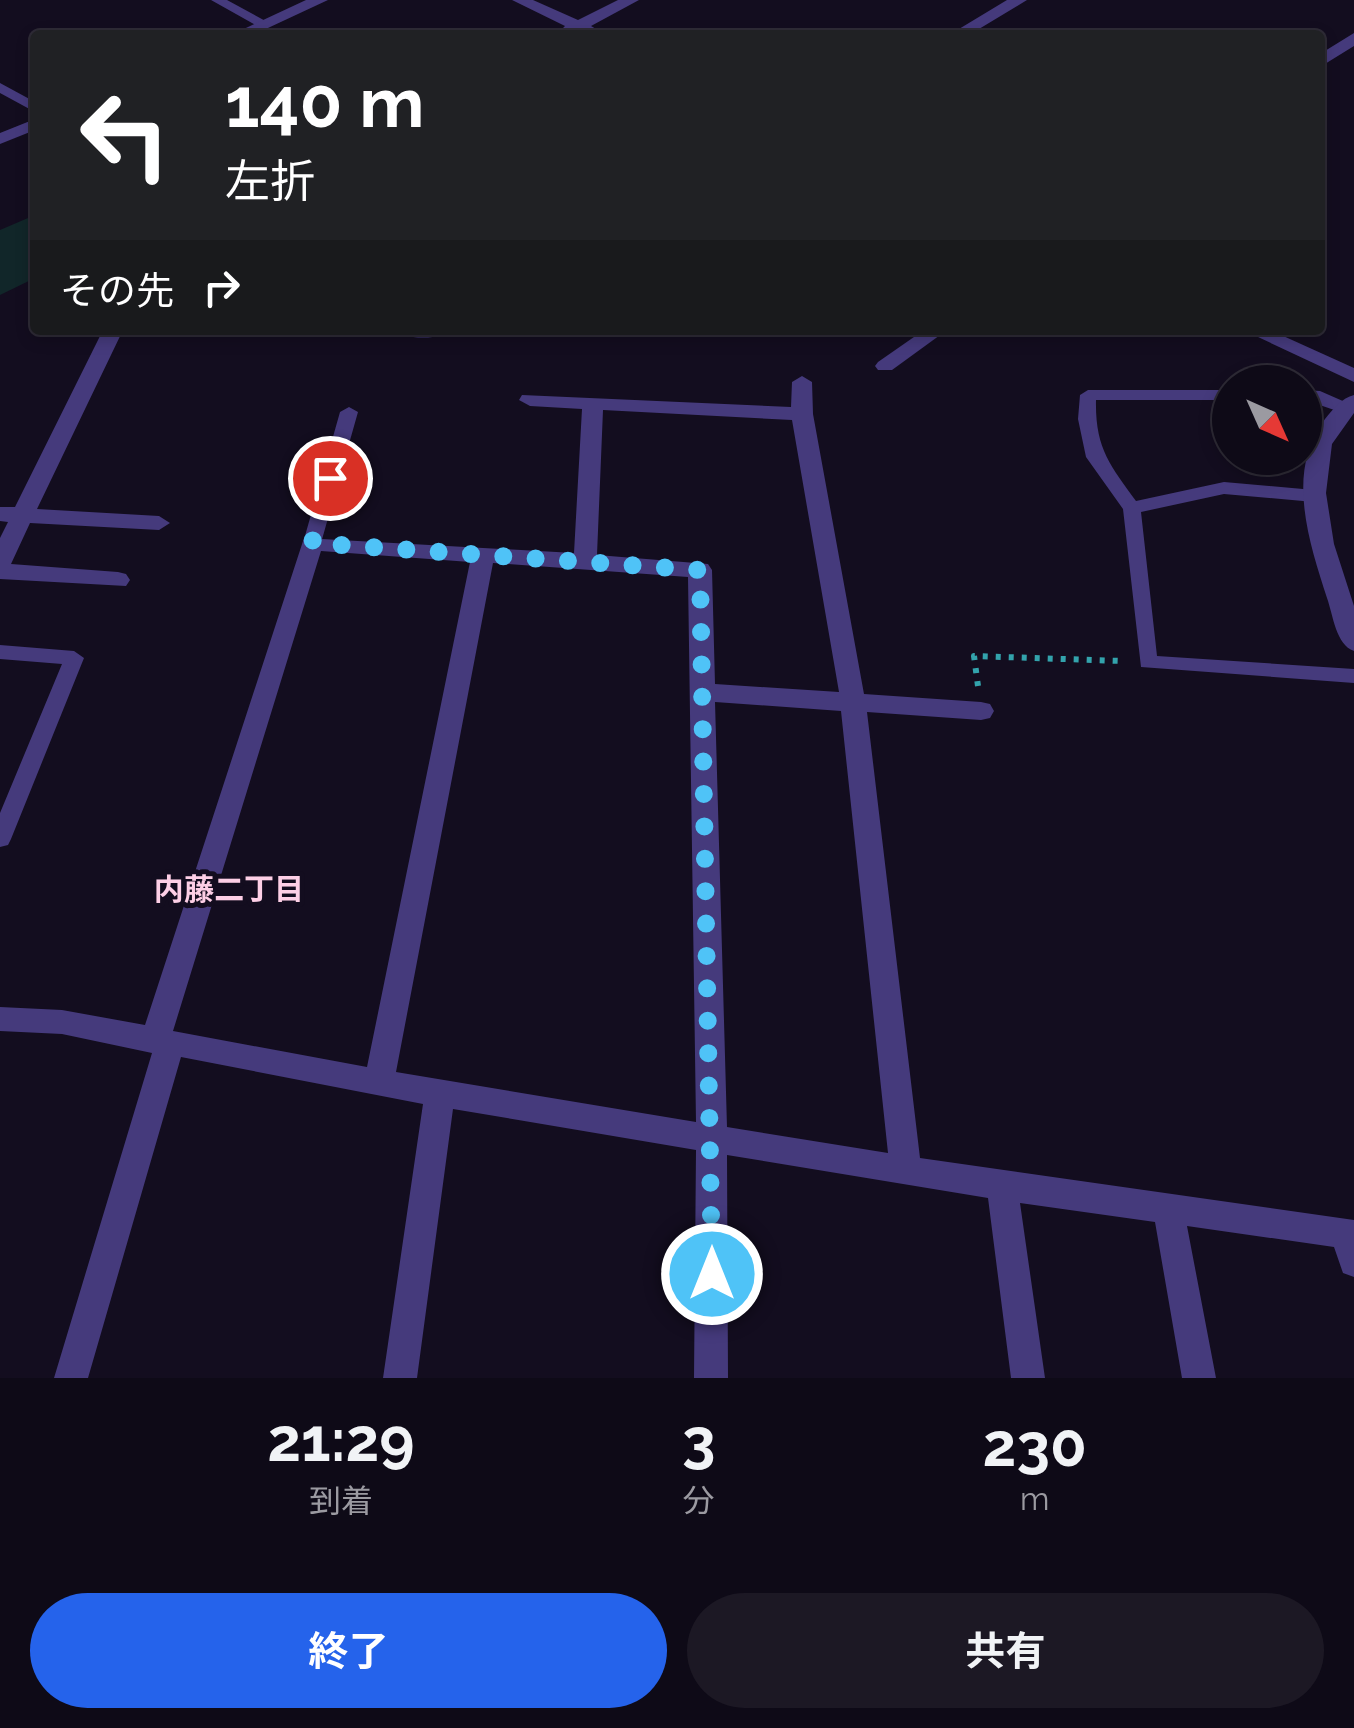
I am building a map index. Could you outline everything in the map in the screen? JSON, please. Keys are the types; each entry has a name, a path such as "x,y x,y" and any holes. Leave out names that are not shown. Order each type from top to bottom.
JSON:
{"street":[{"path":"250,30 320,0"},
{"path":"520,0 587,30"},
{"path":"570,30 632,0"},
{"path":"966,30 1019,0"},
{"path":"1325,58 1354,38"},
{"path":"0,139 30,126"},
{"path":"0,562 12,514 110,335"},
{"path":"884,366 930,335"},
{"path":"1265,335 1354,376"},
{"path":"802,382 802,414 853,701 904,1167"},
{"path":"530,400 802,414"},
{"path":"1350,405 1321,443 1314,496 1354,642"},
{"path":"586,560 593,406"},
{"path":"12,514 159,523"},
{"path":"71,1378 162,1043 312,543 700,570 712,1137 711,1378"},
{"path":"379,1082 483,556"},
{"path":"0,571 118,580"},
{"path":"702,692 980,712"},
{"path":"0,1019 62,1022 440,1094 1002,1186 1168,1208 1352,1244"},
{"path":"400,1378 440,1094"},
{"path":"1002,1186 1028,1378"},
{"path":"1168,1208 1199,1378"}],"lane":[{"path":"216,0 264,24"},
{"path":"0,86 30,105"},
{"path":"1212,395 1088,395 1087,419 1094,457 1132,508 1148,662 1354,676"},
{"path":"1322,396 1350,405"},
{"path":"312,543 348,412"},
{"path":"1132,508 1224,488 1314,496"},
{"path":"0,652 74,658 0,839"}],"path":[{"path":"980,712 974,656 1148,662"}],"green space":[{"path":"30,217 30,280 0,295 0,230"}],"district":[{"name":"内藤二丁目","path":"229,889"}],"route":[{"path":"330,478 312,543 700,570 712,1274"}]}
